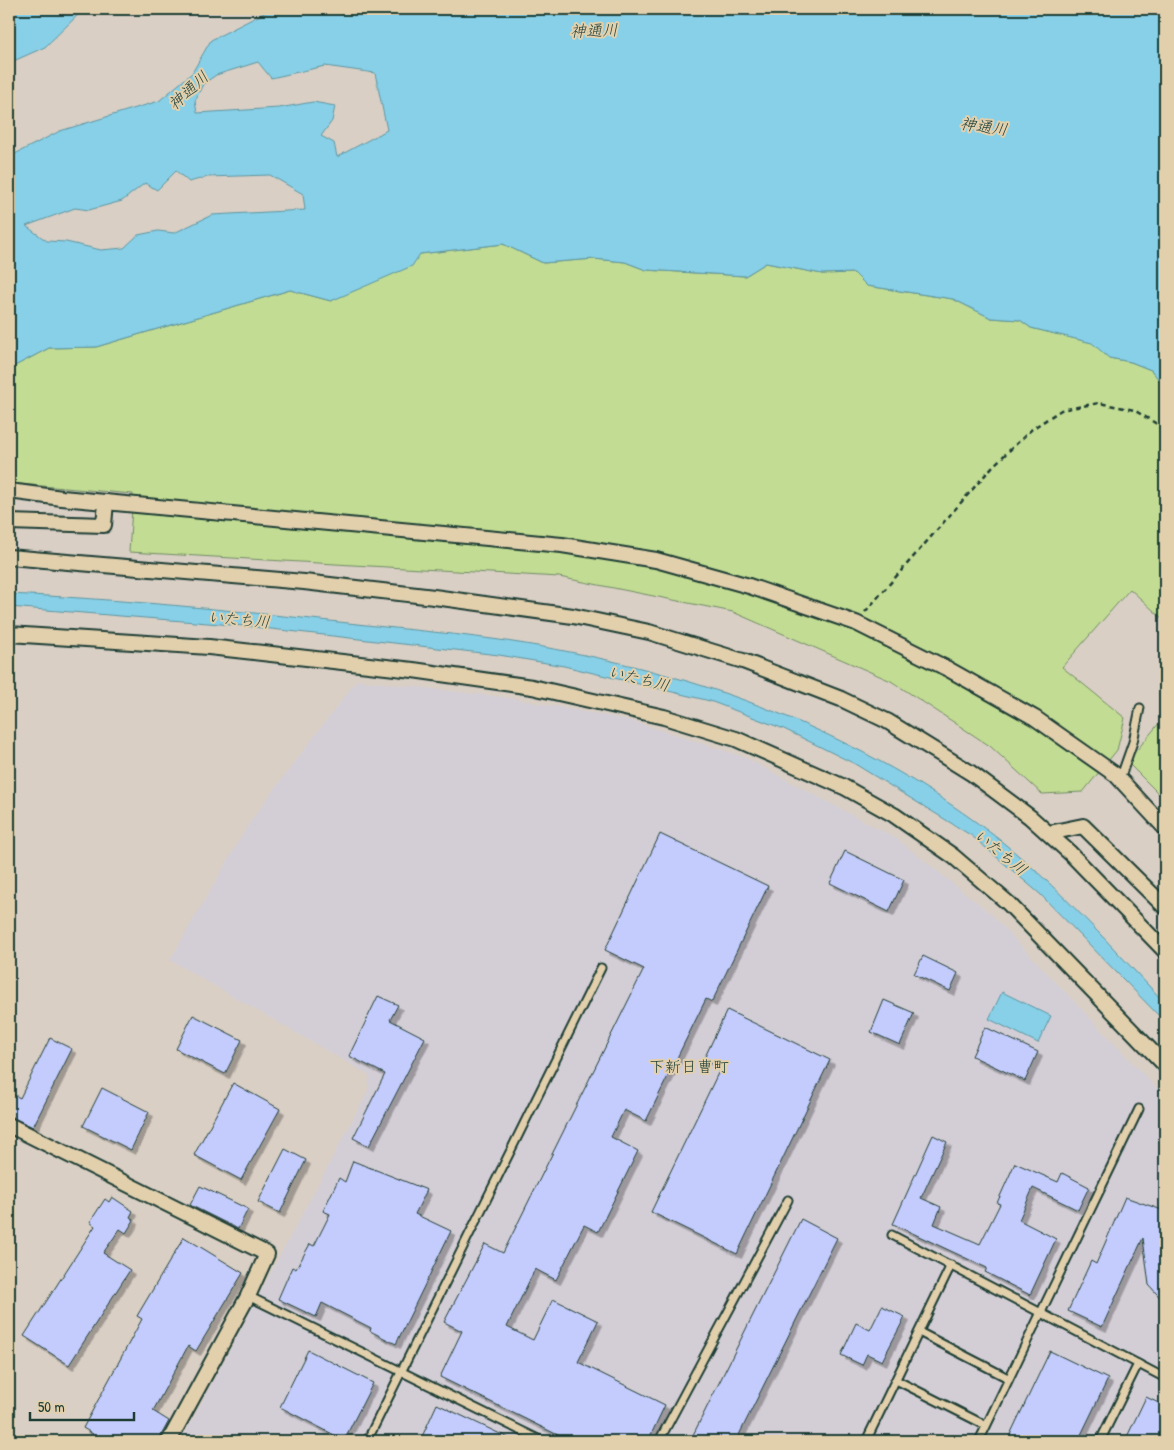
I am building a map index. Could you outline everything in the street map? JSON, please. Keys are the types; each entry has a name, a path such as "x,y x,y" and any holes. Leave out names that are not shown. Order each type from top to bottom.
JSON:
{"street":[{"path":"9,491 106,502 562,545 656,560 749,586 856,623 948,670 1035,718 1120,780 1165,828"},
{"path":"9,522 104,525 106,502"},
{"path":"9,557 434,596 573,616 650,632 743,661 841,699 887,721 971,773 1030,817 1070,853 1165,951"},
{"path":"9,634 209,647 413,670 523,686 664,717 736,739 844,787 894,815 953,856 1008,903 1165,1065"},
{"path":"1048,833 1083,826 1165,907"},
{"path":"9,1126 267,1254 248,1296 169,1441"}],"lane":[{"path":"1120,780 1133,742 1140,708"},
{"path":"367,1441 601,968"},
{"path":"979,1441 985,1425 1139,1109"},
{"path":"659,1441 788,1200"},
{"path":"892,1235 1165,1378"},
{"path":"866,1441 951,1265"},
{"path":"248,1296 542,1441"},
{"path":"919,1332 1008,1378"},
{"path":"1100,1441 1138,1364"},
{"path":"896,1380 985,1425"}],"path":[{"path":"856,623 993,466 1032,429 1060,410 1100,403 1134,410 1165,429"}],"shaded area":[{"path":"357,680 510,698 632,721 744,757 897,839 990,913 1165,1097 1165,1441 181,1441 368,1091 369,1075 170,960 251,820"}],"green space":[{"path":"503,244 543,263 594,259 625,262 646,270 745,276 766,263 822,274 854,273 867,286 953,299 991,318 1020,320 1031,328 1093,343 1109,358 1131,362 1151,370 1161,382 1165,382 1165,621 1130,589 1062,667 1125,718 1117,750 1083,792 1042,794 990,746 891,681 733,612 559,577 129,552 133,494 9,483 9,369 49,348 96,347 290,290 331,301 420,254"},
{"path":"1165,716 1165,800 1127,762"}],"water":[{"path":"9,9 84,9 45,47 9,63"},
{"name":"神通川","path":"290,9 1165,9 1165,382 1161,382 1151,370 1131,362 1109,358 1092,343 1031,328 1020,320 991,318 953,299 867,286 854,273 822,274 766,263 745,276 646,270 625,262 594,259 543,263 503,244 420,254 412,266 331,301 290,290 96,347 49,348 9,369 9,157 60,131 159,101 192,73 211,40 266,12","holes":["258,62 271,78 325,66 375,73 387,130 337,157 334,143 321,136 332,121 335,106 313,102 279,108 197,113 195,101 203,84 216,75","176,171 189,182 207,177 270,175 303,194 305,210 212,215 174,233 158,231 138,235 124,248 101,250 66,242 47,241 26,226 75,208 89,210 122,201 145,183 157,190"]},
{"name":"いたち川","path":"9,594 216,609 492,639 557,649 621,663 684,680 745,700 805,725 864,753 921,785 976,822 1027,863 1098,931 1165,1003 1165,1022 1040,894 972,836 855,764 784,729 710,701 564,666 499,655 245,626 9,607"},
{"path":"1002,992 1051,1016 1038,1043 989,1019"}],"building":[{"path":"660,834 768,886 712,1002 706,999 646,1121 624,1110 611,1137 638,1151 598,1232 584,1225 556,1280 535,1269 507,1327 533,1340 553,1299 598,1321 578,1362 665,1405 648,1441 570,1441 440,1377 462,1331 444,1322 485,1244 503,1253 644,969 605,950"},
{"path":"845,851 904,880 889,912 830,883"},
{"path":"923,956 958,973 950,991 914,974"},
{"path":"378,996 398,1005 390,1020 425,1038 369,1146 353,1138 385,1074 349,1056"},
{"path":"884,1000 914,1013 900,1045 871,1032"},
{"path":"727,1010 830,1060 737,1254 651,1212 721,1067 704,1059"},
{"path":"193,1015 242,1040 225,1074 176,1049"},
{"path":"985,1027 1038,1052 1025,1081 972,1056"},
{"path":"50,1038 72,1049 33,1127 9,1116 9,1092 20,1098"},
{"path":"233,1083 280,1109 241,1180 194,1155"},
{"path":"102,1088 149,1112 131,1150 83,1126"},
{"path":"933,1135 947,1142 921,1198 941,1207 934,1224 980,1244 1000,1204 997,1203 1015,1163 1058,1182 1062,1173 1089,1187 1078,1210 1033,1188 1019,1220 1056,1239 1030,1295 985,1272 987,1268 893,1224"},
{"path":"285,1149 306,1160 280,1213 258,1202"},
{"path":"353,1161 427,1190 415,1214 451,1231 396,1344 370,1331 371,1328 322,1303 316,1317 278,1299 292,1267 296,1269 310,1244 314,1246 330,1214 323,1211 339,1178 345,1182"},
{"path":"200,1186 248,1209 238,1229 190,1205"},
{"path":"112,1197 133,1211 130,1217 134,1220 126,1233 120,1229 103,1253 130,1270 69,1365 24,1336 95,1226 90,1222 105,1199 109,1202"},
{"path":"1125,1197 1165,1211 1165,1303 1149,1285 1143,1238 1102,1327 1068,1311 1091,1261 1096,1264"},
{"path":"801,1219 837,1238 736,1441 690,1441"},
{"path":"184,1237 243,1273 196,1351 188,1346 153,1411 169,1421 158,1441 89,1441 93,1434 83,1428 142,1319 137,1316"},
{"path":"882,1306 905,1317 882,1361 867,1354 862,1365 841,1355 856,1323 870,1330"},
{"path":"308,1350 373,1383 344,1440 280,1407"},
{"path":"1050,1351 1108,1379 1078,1441 1007,1441"},
{"path":"1146,1397 1165,1406 1165,1441 1125,1441"},
{"path":"437,1404 515,1441 420,1441"}],"district":[{"name":"下新日曹町","path":"689,1066"}]}
